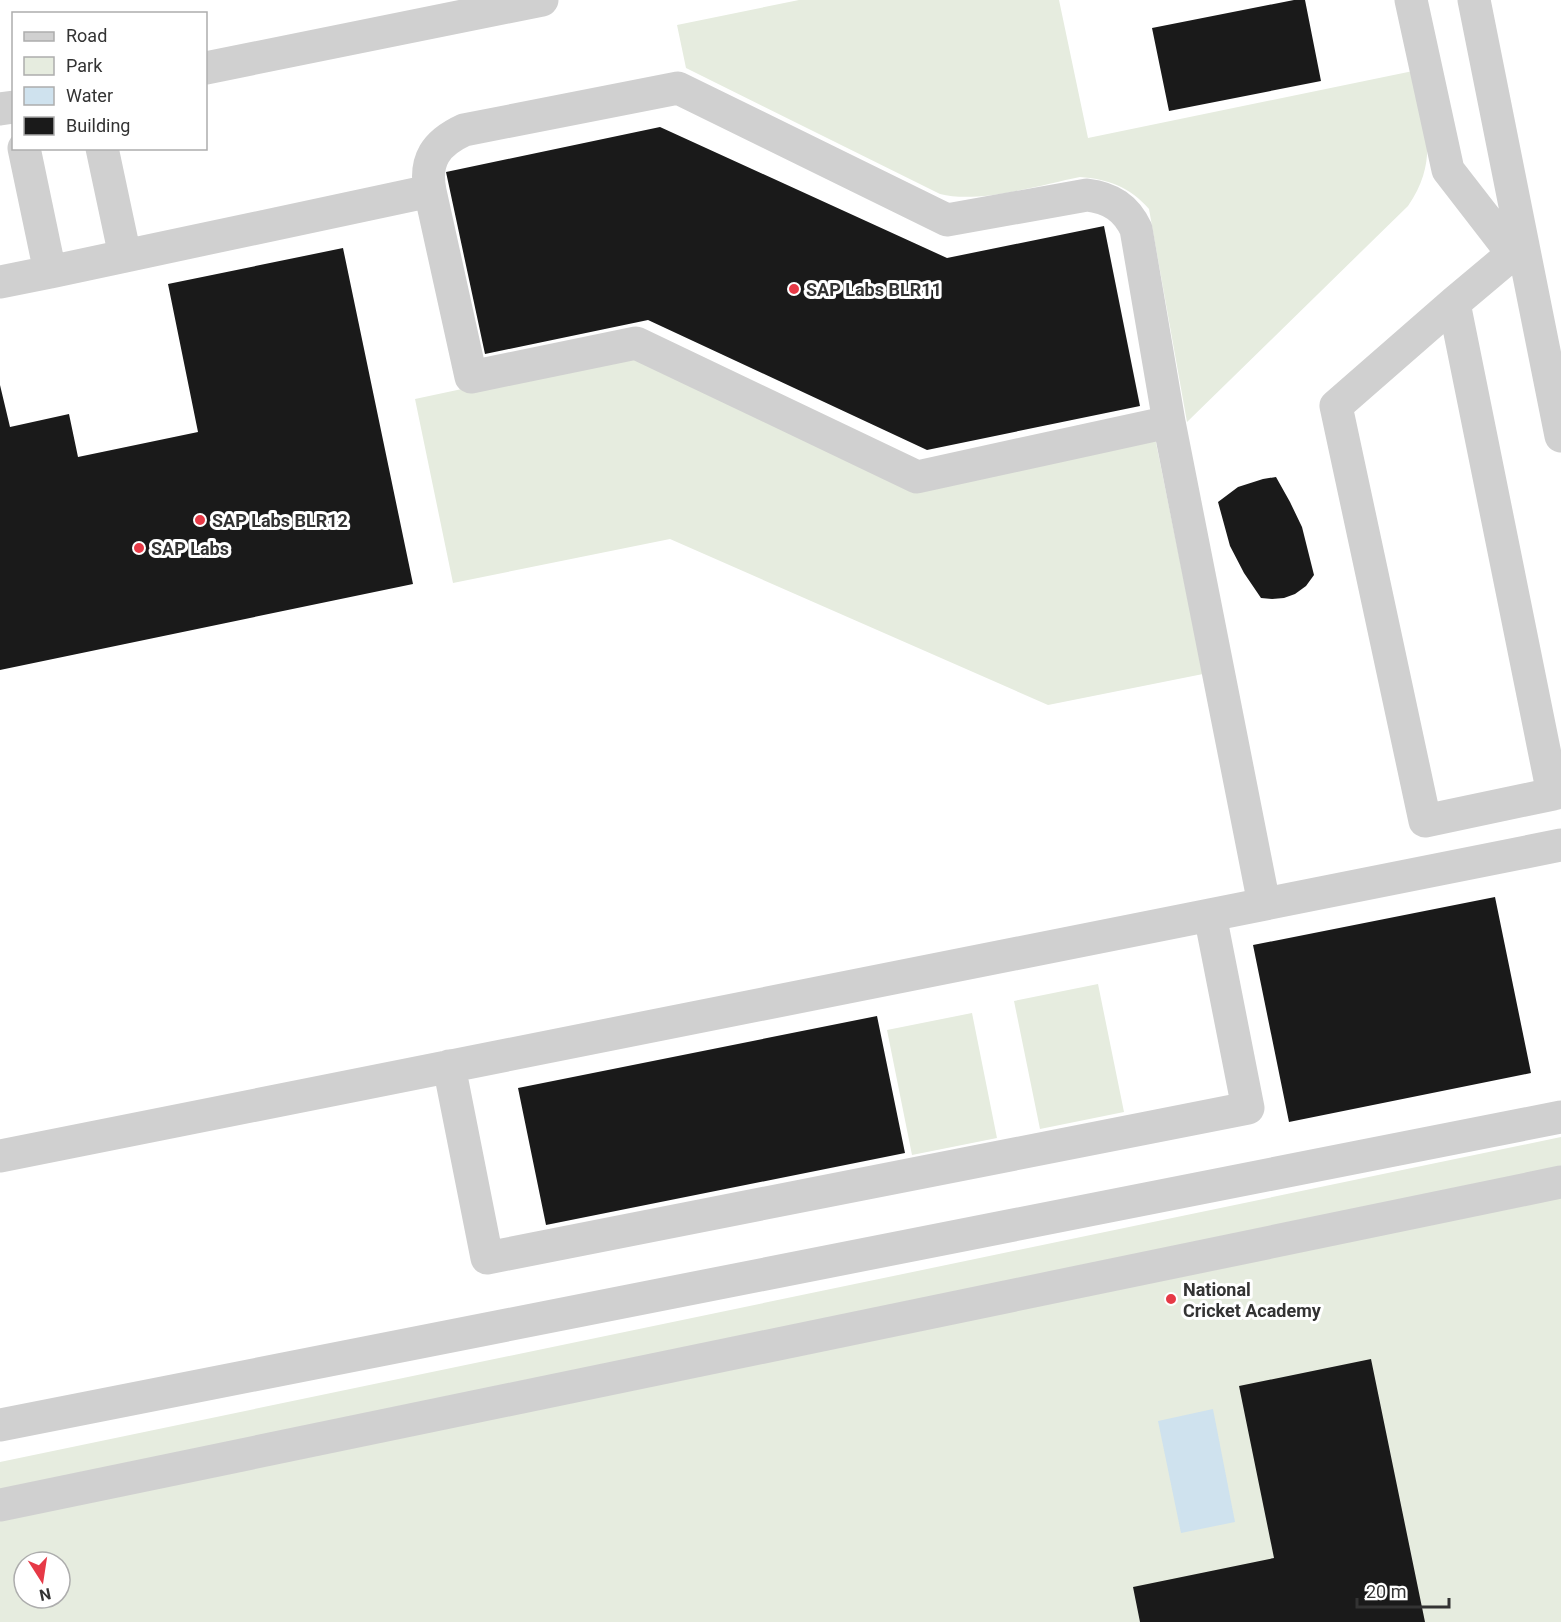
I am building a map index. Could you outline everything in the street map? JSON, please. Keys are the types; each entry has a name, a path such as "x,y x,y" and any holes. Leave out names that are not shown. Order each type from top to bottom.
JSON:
{"street":[{"path":"207,68 542,0"},
{"path":"1411,0 1448,171 1518,250"},
{"path":"1474,0 1518,250 1561,436"},
{"path":"1169,422 917,477 636,343 471,377 430,191 428,179 433,156 440,145 451,136 464,130 678,88 947,220 1087,195 1100,197 1124,209 1136,230 1169,422 1264,904"},
{"path":"24,150 50,272"},
{"path":"102,150 125,256"},
{"path":"0,282 430,191"},
{"path":"1454,303 1557,793 1425,821 1336,406 1454,303 1518,250"},
{"path":"0,1156 1561,845"},
{"path":"449,1066 487,1258 1248,1108 1210,915"},
{"path":"0,1425 1561,1117"},
{"path":"0,1505 1561,1182"}],"green space":[{"path":"799,0 1059,0 1088,138 1413,71 1427,140 1424,172 1418,189 1408,206 1187,422 1149,209 1134,195 1109,182 1080,177 991,195 973,197 940,194 686,68 677,25"},
{"path":"636,352 915,481 1154,433 1203,674 1048,705 670,539 453,583 415,399"},
{"path":"1098,984 1124,1112 1040,1129 1014,1001"},
{"path":"972,1013 997,1138 912,1155 887,1030"},
{"name":"National Cricket Academy","path":"1561,1137 1561,1622 0,1622 0,1462"}],"water":[{"path":"1213,1409 1235,1522 1181,1533 1158,1421"}],"building":[{"path":"1294,0 1305,0 1321,81 1169,111 1152,28"},
{"name":"SAP Labs BLR11","path":"660,127 947,258 1104,226 1140,406 927,450 648,320 485,354 446,172"},
{"name":"SAP Labs BLR12","path":"343,248 413,584 0,670 0,385 10,427 69,414 78,457 198,432 168,284"},
{"path":"1276,477 1302,527 1314,575 1306,586 1295,594 1272,599 1261,598 1244,573 1230,546 1218,502 1238,487"},
{"path":"1495,897 1531,1073 1289,1122 1253,945"},
{"path":"877,1016 905,1153 546,1225 518,1088"},
{"path":"1371,1359 1425,1622 1140,1622 1133,1587 1274,1558 1239,1386"}],"place":[{"name":"SAP Labs BLR11","path":"794,289"},
{"name":"SAP Labs BLR12","path":"200,520"},
{"name":"SAP Labs","path":"139,548"},
{"name":"National Cricket Academy","path":"1171,1299"}]}
